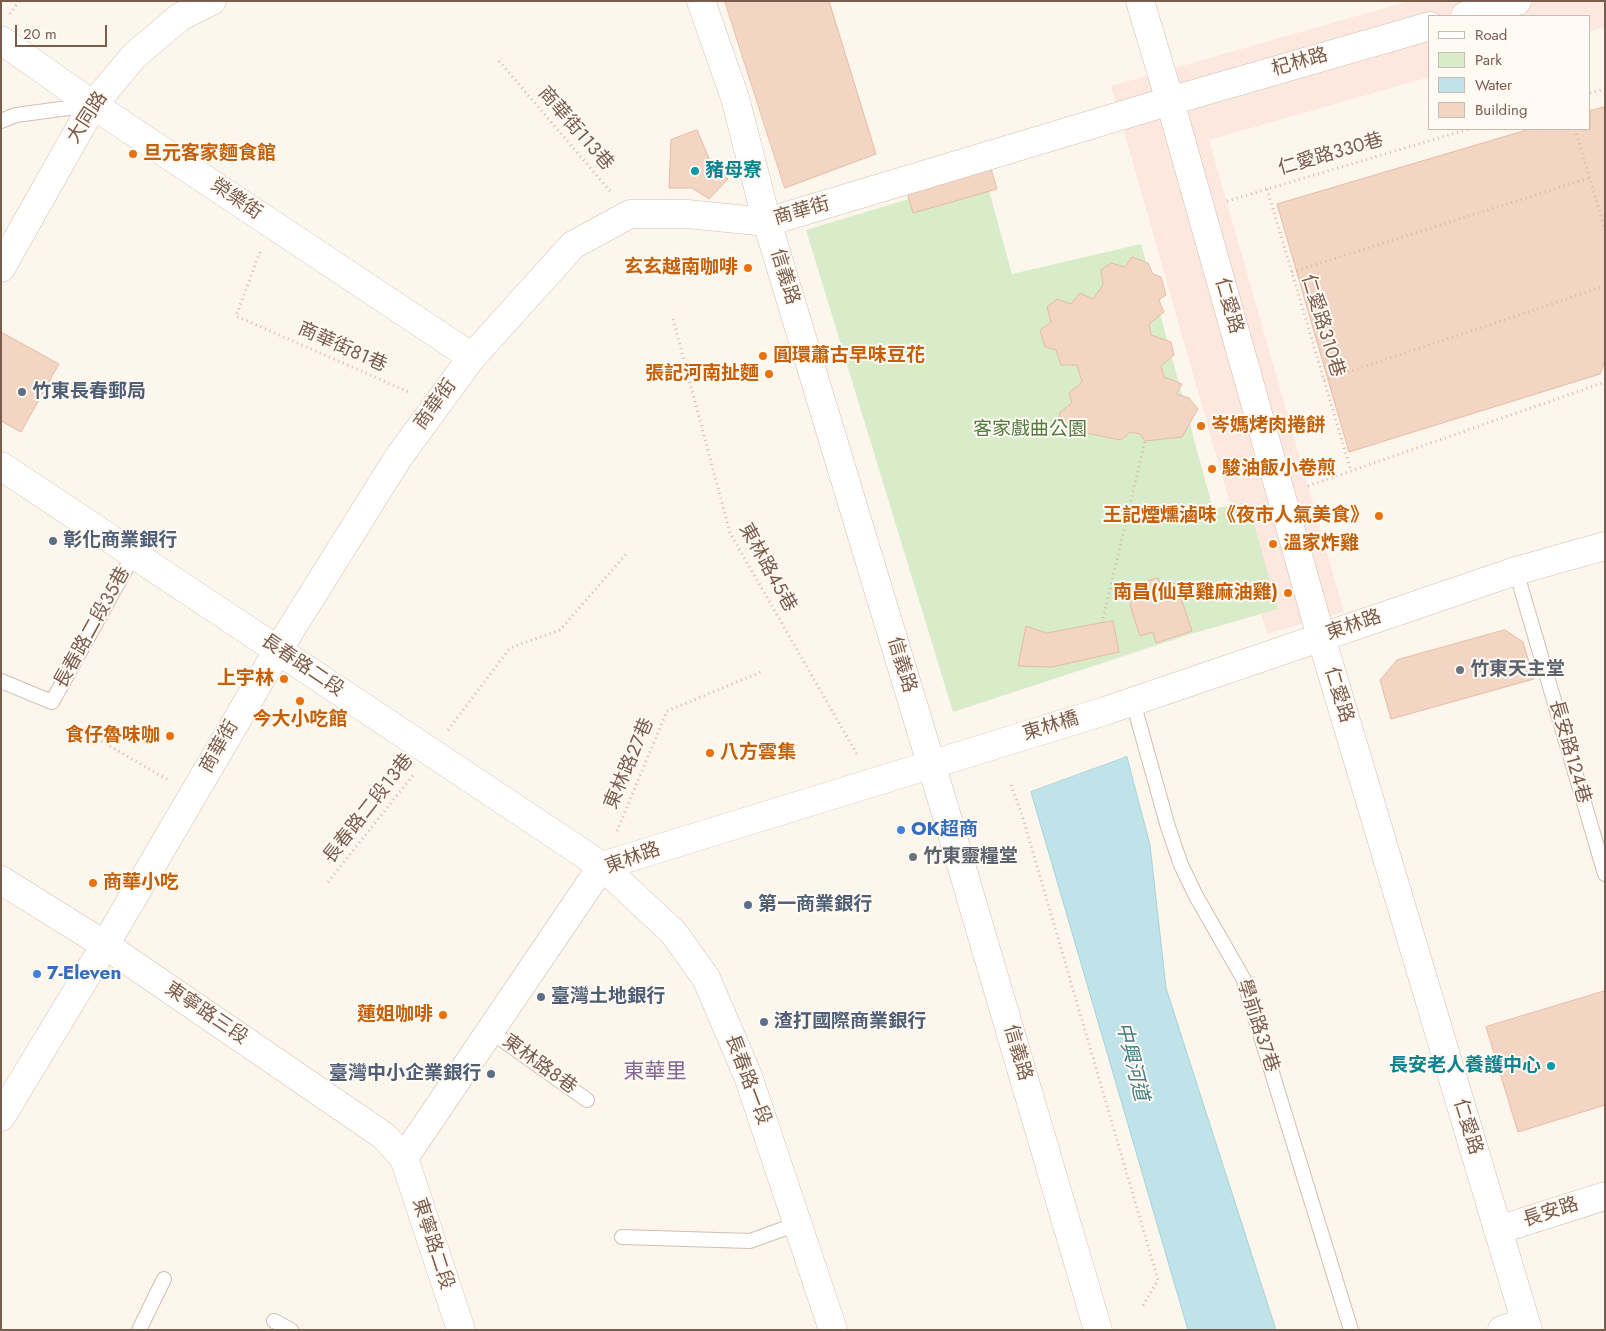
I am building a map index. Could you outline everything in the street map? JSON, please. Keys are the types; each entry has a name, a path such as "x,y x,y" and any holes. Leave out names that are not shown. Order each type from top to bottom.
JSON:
{"street":[{"name":"大同路","path":"1,268 93,105 134,56 180,17 212,1"},
{"name":"信義路","path":"701,1 735,98 767,222 932,765 1098,1330"},
{"name":"仁愛路","path":"1140,1 1201,209 1321,638 1498,1230 1518,1327"},
{"path":"1468,15 1517,1"},
{"name":"杞林路","path":"1170,101 1428,27"},
{"name":"榮樂街","path":"1,40 93,105 472,357"},
{"name":"商華街","path":"1,1116 105,945 278,650 398,458 472,357 573,245 630,214 687,214 767,222 1170,101"},
{"name":"長春路二段","path":"1,466 602,866"},
{"name":"東林路","path":"1105,711 1516,571 1605,546"},
{"name":"東林橋","path":"998,744 1105,711"},
{"name":"東林路","path":"404,1158 602,866 998,744"},
{"name":"長春路一段","path":"602,866 673,932 706,978 748,1076 833,1330"},
{"name":"東寧路三段","path":"1,880 105,945 384,1136 404,1158"},
{"name":"東寧路二段","path":"404,1158 461,1330"},
{"name":"長安路","path":"1498,1230 1605,1196"}],"lane":[{"path":"1,121 16,115 93,105"},
{"name":"長春路二段35巷","path":"1,681 52,702 134,554"},
{"name":"長安路124巷","path":"1516,571 1605,874"},
{"name":"學前路37巷","path":"1133,702 1168,827 1181,865 1196,896 1243,978 1351,1330"},
{"name":"東林路8巷","path":"490,1031 587,1100"},
{"path":"622,1236 750,1241 798,1224"},
{"path":"139,1330 164,1279"},
{"path":"274,1321 291,1330"}],"path":[{"name":"商華街113巷","path":"499,61 630,214"},
{"path":"1591,93 1605,89"},
{"name":"仁愛路330巷","path":"1201,209 1466,130"},
{"path":"1575,130 1605,230"},
{"path":"1292,272 1590,178"},
{"name":"仁愛路310巷","path":"1267,189 1351,471"},
{"name":"商華街81巷","path":"271,224 236,316 436,404"},
{"path":"1324,380 1605,286"},
{"name":"東林路45巷","path":"673,319 730,533 874,783"},
{"path":"1281,496 1605,382"},
{"path":"1102,623 1145,441"},
{"name":"長春路二段13巷","path":"328,882 510,648 560,630 628,552"},
{"name":"東林路27巷","path":"602,866 667,711 761,672"},
{"path":"84,731 192,794"},
{"path":"1011,785 1025,825 1158,1280 1142,1307"}],"shaded area":[{"path":"1409,1 1605,1 1605,27 1591,31 1591,15 1428,15 1428,78 1209,140 1344,612 1267,634 1111,86"}],"green space":[{"name":"客家戲曲公園","path":"985,176 1012,274 1141,244 1213,509 1248,502 1278,609 1191,634 953,712 806,230"}],"water":[{"name":"中興河道","path":"1127,757 1150,845 1166,988 1276,1330 1188,1330 1031,792"}],"building":[{"path":"725,1 829,1 876,154 785,188"},
{"path":"1605,107 1605,361 1600,374 1349,452 1277,204 1527,130 1591,130 1591,111"},
{"name":"豬母寮","path":"697,130 711,163 728,179 709,199 692,188 669,188 671,140"},
{"path":"989,162 997,189 913,213 905,186"},
{"path":"1132,257 1148,263 1153,274 1161,277 1166,295 1159,300 1164,312 1149,324 1151,335 1171,342 1174,355 1161,366 1164,377 1182,384 1176,394 1189,398 1198,409 1182,437 1145,441 1140,434 1130,432 1121,440 1062,426 1059,413 1072,403 1069,393 1082,382 1077,365 1061,365 1056,350 1045,347 1040,330 1051,322 1047,307 1057,299 1071,304 1080,293 1093,299 1103,285 1101,270 1111,263 1125,267"},
{"name":"竹東長春郵局","path":"1,332 59,364 21,432 1,421"},
{"path":"1158,578 1161,587 1176,583 1192,631 1156,643 1153,632 1140,636 1130,605 1138,584"},
{"path":"1113,621 1119,652 1052,667 1018,666 1026,626 1046,633"},
{"name":"竹東天主堂","path":"1505,630 1523,642 1534,679 1391,719 1380,680 1397,660"},
{"name":"長安老人養護中心","path":"1605,991 1605,1105 1518,1132 1486,1027"}],"place":[{"name":"旦元客家麵食館","path":"133,154"},
{"name":"豬母寮","path":"695,171"},
{"name":"玄玄越南咖啡","path":"748,268"},
{"name":"圓環蕭古早味豆花","path":"763,356"},
{"name":"張記河南扯麵","path":"769,374"},
{"name":"竹東長春郵局","path":"22,392"},
{"name":"岑媽烤肉捲餅","path":"1201,426"},
{"name":"駿油飯小卷煎","path":"1212,469"},
{"name":"王記煙燻滷味《夜市人氣美食》","path":"1379,516"},
{"name":"彰化商業銀行","path":"53,541"},
{"name":"溫家炸雞","path":"1273,544"},
{"name":"南昌(仙草雞麻油雞)","path":"1288,593"},
{"name":"竹東天主堂","path":"1460,670"},
{"name":"上宇林","path":"284,679"},
{"name":"今大小吃館","path":"300,701"},
{"name":"食仔魯味咖","path":"170,736"},
{"name":"八方雲集","path":"710,753"},
{"name":"OK超商","path":"901,830"},
{"name":"竹東靈糧堂","path":"913,857"},
{"name":"商華小吃","path":"93,883"},
{"name":"第一商業銀行","path":"748,905"},
{"name":"7-Eleven","path":"37,974"},
{"name":"臺灣土地銀行","path":"541,997"},
{"name":"蓮姐咖啡","path":"443,1015"},
{"name":"渣打國際商業銀行","path":"764,1022"},
{"name":"長安老人養護中心","path":"1551,1066"},
{"name":"臺灣中小企業銀行","path":"491,1074"}],"district":[{"name":"東華里","path":"655,1073"}]}
